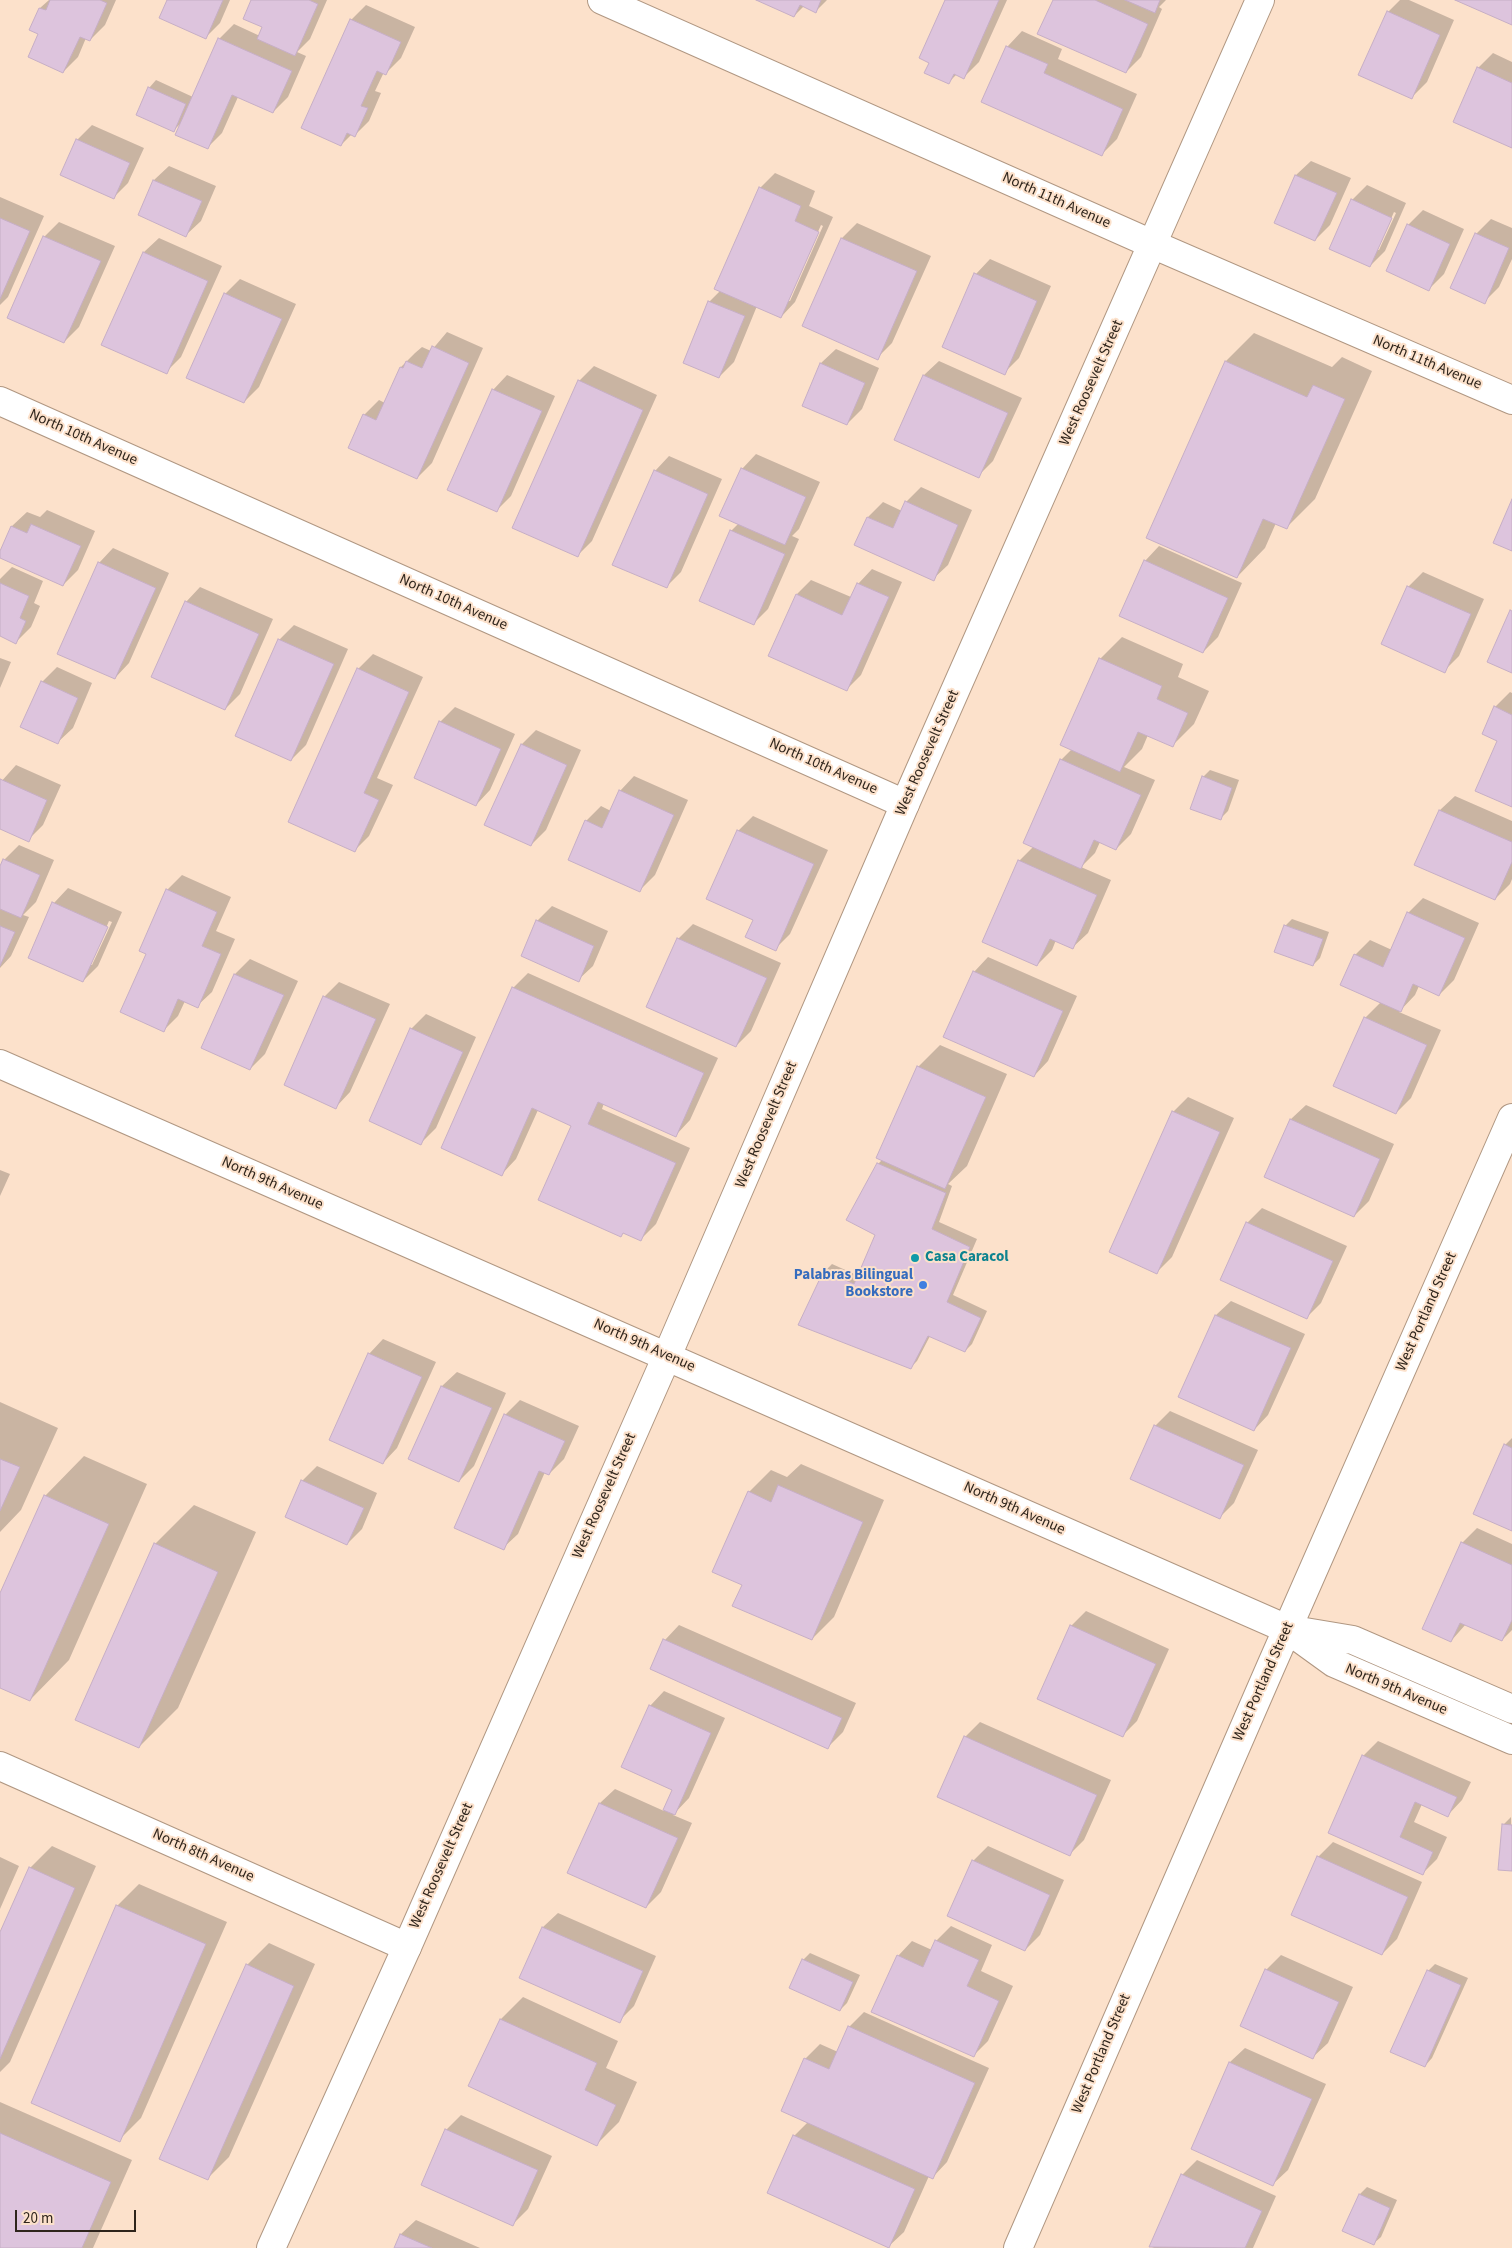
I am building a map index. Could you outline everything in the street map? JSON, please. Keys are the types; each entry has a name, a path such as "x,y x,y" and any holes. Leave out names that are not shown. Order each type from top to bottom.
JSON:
{"street":[{"name":"North 11th Avenue","path":"602,0 1152,244 1512,400"},
{"name":"West Roosevelt Street","path":"271,2248 407,1947 667,1356 905,804 1260,0"},
{"name":"North 10th Avenue","path":"0,401 905,804"},
{"name":"North 9th Avenue","path":"0,1064 1287,1629 1334,1662 1512,1740"},
{"name":"West Portland Street","path":"1018,2248 1512,1118"},
{"name":"North 9th Avenue","path":"1287,1629 1353,1640 1512,1709"},
{"name":"North 8th Avenue","path":"0,1766 407,1947"}],"building":[{"path":"50,0 100,0 107,3 90,41 80,37 63,73 28,57 38,34 29,30 39,8 46,10"},
{"path":"167,0 223,0 206,39 159,18"},
{"path":"251,0 309,0 318,4 295,56 257,39 262,27 243,19"},
{"path":"756,0 821,0 816,13 800,5 794,17"},
{"path":"945,0 999,0 964,79 954,74 949,84 924,73 929,63 919,58"},
{"path":"1053,0 1095,0 1148,24 1126,73 1037,34"},
{"path":"1125,0 1160,0 1155,13"},
{"path":"1455,0 1512,0 1512,25"},
{"path":"1387,11 1440,35 1412,99 1358,75"},
{"path":"350,19 401,42 386,75 377,71 361,106 368,108 355,137 347,133 341,146 301,128"},
{"path":"218,38 292,71 273,113 232,95 208,149 175,135"},
{"path":"1006,46 1048,64 1044,73 1123,109 1102,156 981,102"},
{"path":"1477,67 1512,83 1512,148 1453,122"},
{"path":"148,87 186,104 174,132 136,115"},
{"path":"76,139 130,163 114,199 60,175"},
{"path":"1295,175 1337,193 1315,241 1274,223"},
{"path":"153,180 202,201 186,237 138,215"},
{"path":"759,187 801,206 795,221 819,232 781,318 714,289"},
{"path":"1351,199 1392,218 1370,267 1329,249"},
{"path":"0,218 30,231 0,299"},
{"path":"1407,224 1450,244 1429,291 1386,271"},
{"path":"1475,233 1509,248 1485,304 1450,288"},
{"path":"43,236 101,261 64,343 7,318"},
{"path":"841,238 917,271 878,360 802,326"},
{"path":"143,252 208,281 167,374 101,345"},
{"path":"974,273 1037,301 1005,375 942,347"},
{"path":"224,293 282,319 244,403 186,378"},
{"path":"708,301 745,316 719,378 683,363"},
{"path":"432,346 469,363 417,479 348,448 363,414 376,420 400,367 403,368 406,361 422,368"},
{"path":"1225,361 1307,397 1313,385 1345,399 1287,529 1263,519 1237,578 1146,538"},
{"path":"820,363 865,383 847,425 802,406"},
{"path":"923,375 1008,413 979,478 894,440"},
{"path":"578,380 643,410 578,557 512,528"},
{"path":"492,389 542,411 497,512 447,490"},
{"path":"741,468 806,497 785,545 719,516"},
{"path":"654,470 708,494 667,588 612,565"},
{"path":"1512,499 1512,551 1493,543"},
{"path":"905,501 958,525 934,581 854,545 867,517 893,528"},
{"path":"31,524 81,546 63,586 0,558 0,551 11,526 27,533"},
{"path":"730,530 785,554 754,625 699,601"},
{"path":"1144,560 1228,598 1203,653 1119,616"},
{"path":"98,562 156,588 115,679 57,654"},
{"path":"0,583 29,596 20,618 26,621 16,644 0,636"},
{"path":"857,583 889,597 847,691 768,656 796,594 842,615"},
{"path":"1407,586 1471,614 1445,673 1381,644"},
{"path":"185,601 259,634 225,710 151,677"},
{"path":"1510,610 1512,611 1512,673 1487,662"},
{"path":"278,639 334,664 291,761 235,736"},
{"path":"1099,658 1162,686 1157,699 1188,713 1173,747 1138,732 1120,772 1060,745"},
{"path":"357,668 409,692 364,793 379,800 355,852 288,822"},
{"path":"41,681 78,698 58,744 20,727"},
{"path":"1494,706 1512,715 1512,807 1475,791 1497,741 1482,734"},
{"path":"439,721 501,749 476,806 414,778"},
{"path":"521,744 567,765 531,846 484,825"},
{"path":"1060,759 1141,795 1116,850 1094,840 1081,869 1023,843"},
{"path":"1202,776 1232,788 1221,820 1190,809"},
{"path":"0,779 47,800 29,842 0,829"},
{"path":"619,790 674,815 640,892 568,860 585,820 602,828"},
{"path":"1439,810 1512,842 1512,862 1495,900 1414,865"},
{"path":"737,830 814,864 776,951 745,937 753,920 706,899"},
{"path":"3,859 40,875 21,918 0,909 0,866"},
{"path":"1018,860 1097,895 1073,949 1050,939 1037,966 982,942"},
{"path":"166,889 217,912 202,946 221,954 198,1008 178,999 164,1032 120,1012 146,954 139,951"},
{"path":"52,902 108,927 83,982 28,958"},
{"path":"1407,912 1465,938 1439,996 1413,984 1401,1012 1340,985 1354,954 1383,967"},
{"path":"536,920 594,946 579,982 521,956"},
{"path":"1284,925 1323,939 1313,966 1274,952"},
{"path":"0,926 15,932 0,966"},
{"path":"677,938 767,978 736,1047 646,1007"},
{"path":"973,971 1063,1011 1034,1077 943,1037"},
{"path":"234,974 284,995 250,1070 201,1048"},
{"path":"512,987 704,1073 676,1137 598,1102 588,1124 676,1163 641,1241 623,1233 621,1237 538,1200 571,1126 532,1108 502,1176 441,1148"},
{"path":"323,996 376,1019 336,1109 284,1085"},
{"path":"1364,1017 1427,1045 1396,1114 1333,1086"},
{"path":"410,1028 463,1052 421,1145 369,1121"},
{"path":"917,1066 986,1097 945,1189 876,1158"},
{"path":"1172,1111 1220,1132 1157,1274 1109,1252"},
{"path":"1290,1119 1380,1159 1354,1217 1264,1177"},
{"name":"Casa Caracol","path":"877,1163 946,1193 932,1229 970,1247 947,1302 981,1318 965,1352 928,1336 911,1369 798,1325 824,1270 854,1284 875,1235 846,1220"},
{"path":"1246,1222 1333,1261 1307,1319 1220,1280"},
{"path":"1215,1315 1291,1348 1254,1431 1178,1397"},
{"path":"368,1353 422,1377 383,1464 329,1440"},
{"path":"441,1386 492,1408 459,1482 408,1459"},
{"path":"504,1414 565,1441 549,1475 539,1471 504,1550 454,1528"},
{"path":"1154,1425 1244,1465 1220,1519 1130,1479"},
{"path":"1504,1444 1512,1448 1512,1531 1473,1514"},
{"path":"0,1459 20,1467 0,1511"},
{"path":"301,1480 364,1508 347,1545 285,1517"},
{"path":"778,1485 863,1522 812,1640 732,1606 742,1585 712,1572 748,1491 771,1502"},
{"path":"44,1495 109,1524 30,1701 0,1688 0,1593"},
{"path":"1461,1542 1512,1565 1512,1620 1502,1641 1460,1623 1451,1642 1422,1629"},
{"path":"154,1543 218,1572 139,1748 75,1720"},
{"path":"1070,1625 1156,1664 1123,1737 1037,1699"},
{"path":"663,1639 842,1718 828,1749 650,1669"},
{"path":"649,1705 711,1733 675,1815 663,1810 672,1790 621,1767"},
{"path":"964,1736 1097,1795 1070,1856 937,1797"},
{"path":"1362,1755 1457,1797 1448,1817 1415,1802 1400,1837 1433,1852 1423,1875 1328,1833"},
{"path":"599,1803 678,1838 646,1908 567,1873"},
{"path":"1502,1824 1512,1825 1512,1871 1498,1870"},
{"path":"1317,1856 1408,1897 1382,1955 1291,1915"},
{"path":"972,1860 1050,1895 1025,1951 947,1916"},
{"path":"29,1867 75,1888 0,2059 0,1932"},
{"path":"116,1905 206,1944 120,2142 31,2103"},
{"path":"542,1927 643,1971 620,2023 519,1978"},
{"path":"935,1940 979,1960 967,1986 999,2001 974,2057 871,2012 897,1955 923,1967"},
{"path":"802,1959 853,1982 840,2011 789,1988"},
{"path":"246,1964 294,1986 208,2180 159,2159"},
{"path":"1265,1969 1339,2002 1313,2059 1240,2026"},
{"path":"1427,1970 1461,1985 1425,2067 1390,2052"},
{"path":"500,2019 597,2063 585,2090 616,2105 597,2146 468,2086"},
{"path":"848,2026 975,2083 933,2179 781,2111 804,2058 829,2069"},
{"path":"1229,2062 1312,2099 1273,2186 1191,2149"},
{"path":"445,2129 538,2170 513,2226 421,2185"},
{"path":"0,2133 111,2182 82,2248 0,2248"},
{"path":"793,2135 915,2189 889,2248 767,2193"},
{"path":"1181,2174 1262,2211 1245,2248 1149,2247"},
{"path":"1359,2194 1390,2208 1374,2245 1342,2231"},
{"path":"400,2234 432,2248 394,2248"}],"place":[{"name":"Casa Caracol","path":"915,1258"},
{"name":"Palabras Bilingual Bookstore","path":"923,1285"}]}
